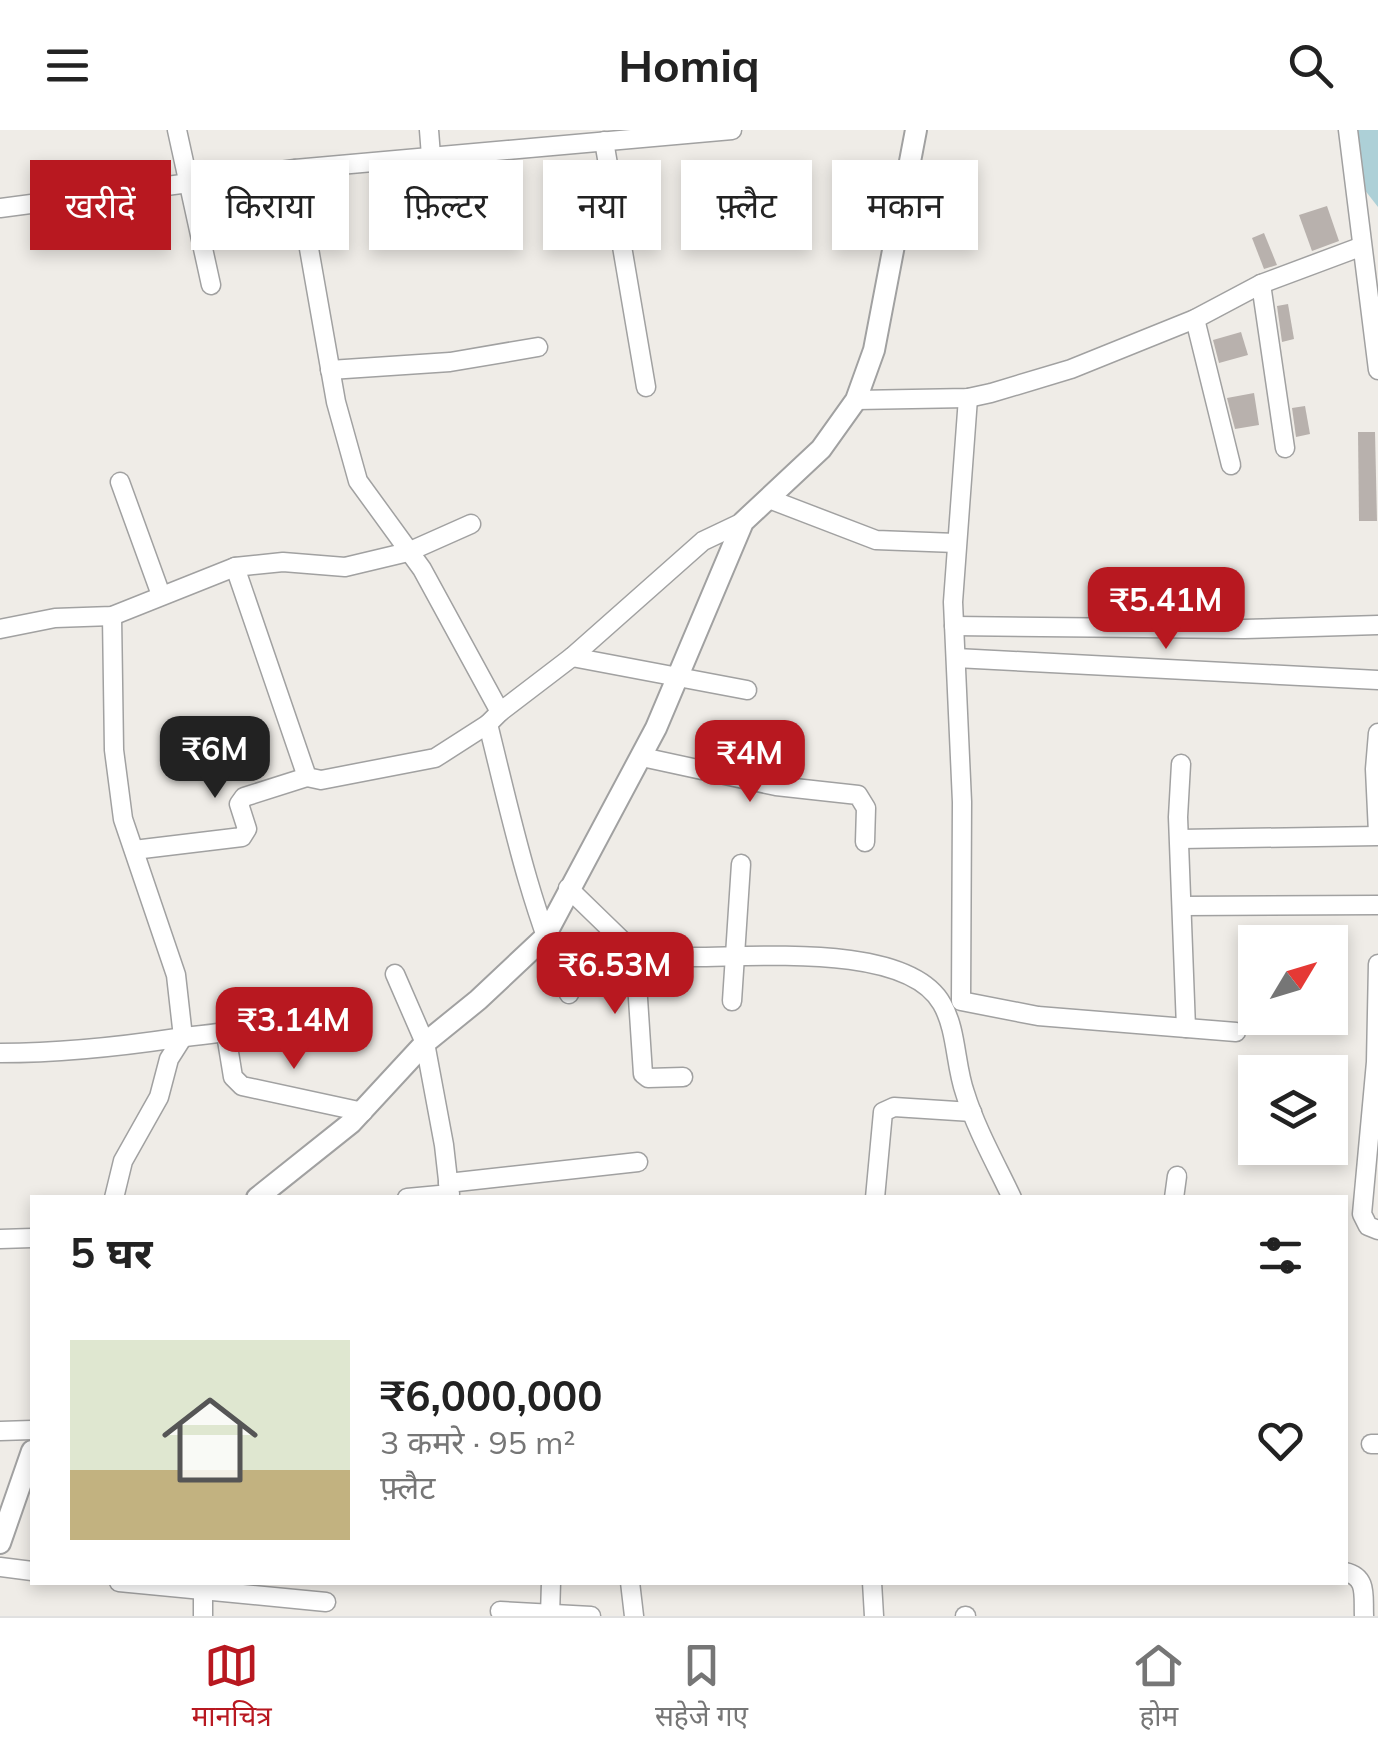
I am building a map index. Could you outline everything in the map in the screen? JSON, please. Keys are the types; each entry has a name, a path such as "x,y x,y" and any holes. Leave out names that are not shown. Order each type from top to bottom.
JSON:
{"street":[{"path":"177,130 211,284"},
{"path":"429,130 432,156"},
{"path":"349,164 732,130"},
{"path":"134,850 242,837 247,829 239,804 244,797 307,777 321,780 419,763 450,751 572,657 704,541 743,522 821,450 856,400 874,350 916,130"},
{"path":"1348,130 1378,370"},
{"path":"604,141 646,387"},
{"path":"0,208 191,181"},
{"path":"856,400 968,398 1070,369 1195,319 1261,284 1360,248"},
{"path":"310,250 348,455 358,482 422,569 494,718 515,842 544,938 569,994"},
{"path":"1261,284 1285,448"},
{"path":"1195,319 1231,465"},
{"path":"330,370 450,362 538,347"},
{"path":"961,1002 962,802 954,626 956,544 968,398"},
{"path":"120,482 161,595"},
{"path":"768,498 876,540 956,544"},
{"path":"261,1195 363,1112 425,1043 488,992 544,938 642,757 743,522"},
{"path":"0,629 55,618 112,616 236,567 283,562 345,568 408,552 471,524"},
{"path":"236,567 307,777"},
{"path":"112,616 114,750 123,818 176,975 183,1037 169,1058 159,1097 123,1160 115,1195"},
{"path":"954,626 1378,626"},
{"path":"572,657 747,690"},
{"path":"956,658 1378,680"},
{"path":"1180,839 1378,834 1378,734"},
{"path":"642,757 776,786 858,795 866,808 866,842"},
{"path":"1181,764 1186,1028"},
{"path":"732,1002 741,864"},
{"path":"568,888 635,953 691,957 794,954 872,965 929,990 948,1018 965,1093 1011,1195"},
{"path":"1182,906 1378,905"},
{"path":"635,953 642,1074 648,1078 683,1077"},
{"path":"1378,964 1373,1156 1362,1214 1368,1226 1378,1230"},
{"path":"394,974 425,1043 449,1192 638,1162"},
{"path":"940,1001 1052,1018 1236,1032"},
{"path":"0,1053 85,1051 226,1034 266,1018"},
{"path":"226,1034 234,1077 242,1086 363,1112"},
{"path":"874,1195 881,1119 887,1109 972,1112"},
{"path":"1174,1195 1177,1176"},
{"path":"0,1239 30,1238"},
{"path":"0,1431 30,1430"},
{"path":"0,1544 30,1457"},
{"path":"0,1567 30,1571"},
{"path":"1361,1578 1364,1616"},
{"path":"144,1585 274,1607 326,1602"},
{"path":"550,1614 551,1585"},
{"path":"630,1585 634,1616"},
{"path":"872,1585 874,1616"},
{"path":"203,1592 203,1616"},
{"path":"500,1611 592,1616"}],"water":[{"path":"1355,130 1378,130 1378,207 1364,189"}],"building":[{"path":"1327,206 1339,241 1312,251 1299,215"},
{"path":"1264,233 1277,265 1264,269 1252,238"},
{"path":"1288,304 1294,339 1282,342 1277,306"},
{"path":"1241,332 1248,355 1219,363 1213,340"},
{"path":"1254,393 1259,425 1235,429 1227,398"},
{"path":"1305,406 1310,434 1296,437 1292,408"},
{"path":"1358,432 1375,432 1377,521 1359,521"}]}
